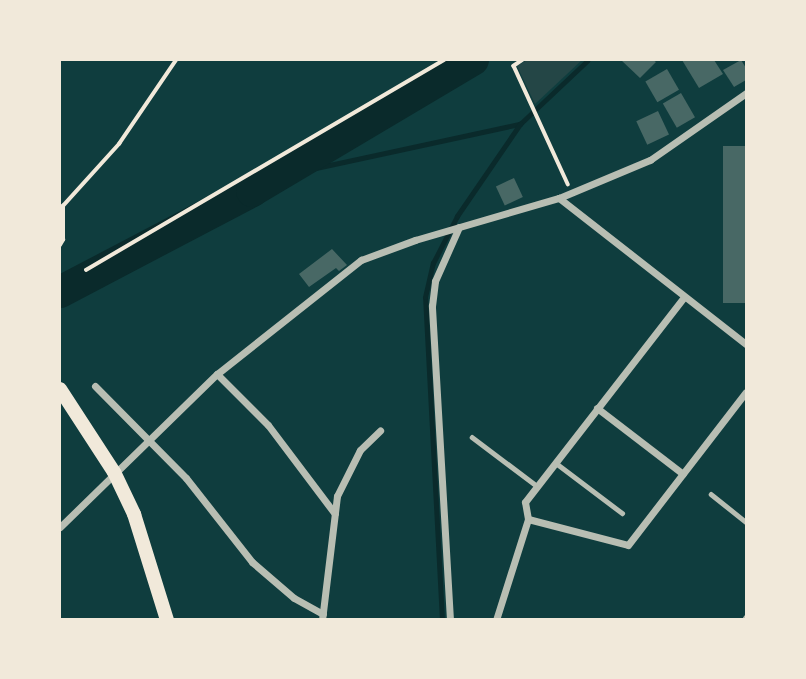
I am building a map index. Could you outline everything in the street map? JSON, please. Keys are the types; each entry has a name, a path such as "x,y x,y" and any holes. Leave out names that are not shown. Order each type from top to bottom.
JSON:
{"main road":[{"path":"60,389 114,472 134,514 167,620"}],"street":[{"path":"60,527 218,374 361,261 459,227 559,198 650,160 747,93"},
{"path":"559,198 747,344"},
{"path":"450,620 432,306 435,281 459,227"},
{"path":"496,620 528,519 525,502 684,297"},
{"path":"218,374 268,425 335,514"},
{"path":"95,386 186,478 252,562 294,598 323,617 337,496 360,450 380,431"},
{"path":"528,519 628,545 747,392"},
{"path":"597,408 682,474"}],"lane":[{"path":"472,436 537,486"},
{"path":"555,462 622,513"},
{"path":"711,494 747,522"}],"path":[{"path":"60,245 63,240 64,206 119,144 176,60"},
{"path":"86,270 444,60"},
{"path":"523,60 514,66 572,193"}],"shaded area":[{"path":"527,60 582,60 535,104 517,66"}],"building":[{"path":"621,60 653,60 656,62 640,78"},
{"path":"682,60 714,60 723,74 699,88"},
{"path":"741,60 746,68 746,80 734,87 723,70"},
{"path":"667,69 679,90 657,102 645,82"},
{"path":"681,93 695,117 677,128 663,104"},
{"path":"658,111 669,135 647,145 636,121"},
{"path":"723,146 746,146 746,303 723,303"},
{"path":"514,178 523,197 505,205 496,186"},
{"path":"332,249 347,265 339,271 336,268 309,287 299,274"}],"waterway":[{"path":"60,292 252,191 473,60"},
{"path":"274,177 520,124 588,60"},
{"path":"442,620 425,297 433,263 457,216 520,124"}]}
